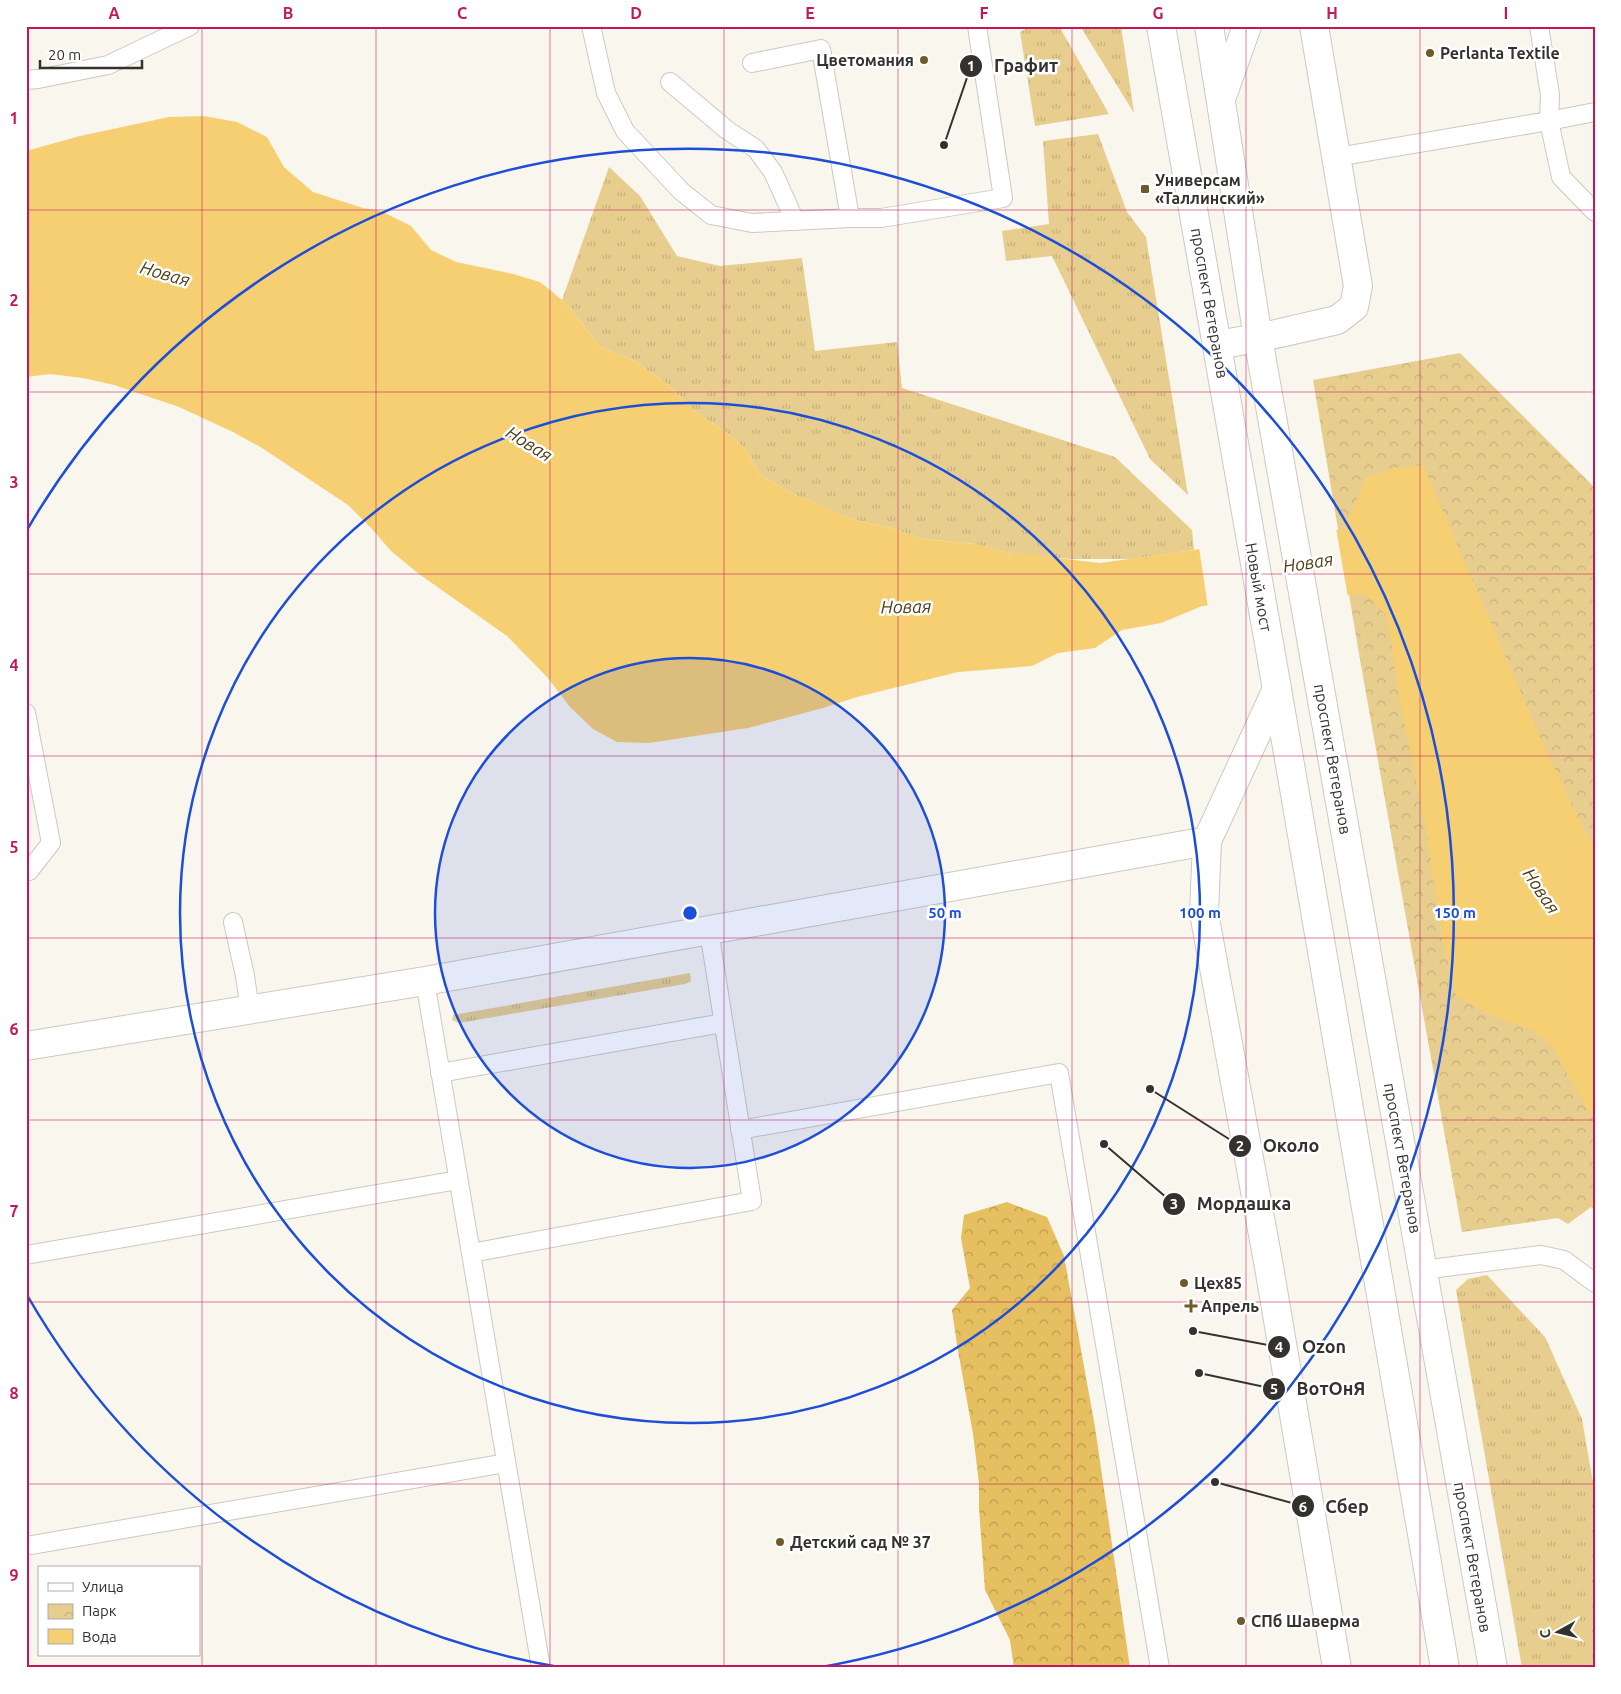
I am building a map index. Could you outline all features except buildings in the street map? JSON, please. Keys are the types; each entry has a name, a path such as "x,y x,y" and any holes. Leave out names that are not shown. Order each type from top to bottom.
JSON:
{"main road":[{"name":"проспект Ветеранов","path":"1161,26 1248,520"},
{"path":"1209,26 1258,338"},
{"path":"1221,100 1247,26"},
{"path":"1217,345 1258,338 1337,320 1354,307 1358,286 1314,26"},
{"name":"проспект Ветеранов","path":"1258,338 1493,1668"},
{"name":"Новый мост","path":"1248,520 1277,689"},
{"path":"1277,689 1207,841 1204,913 1269,1267 1337,1668"},
{"path":"1277,689 1445,1668"},
{"path":"26,1046 425,981 1207,841"}],"lane":[{"path":"591,26 606,93 625,131 681,191 711,215 752,224 880,218 1003,198 978,26"},
{"path":"1539,26 1550,95 1549,121 1561,177 1595,212"},
{"path":"26,80 108,65 183,28"},
{"path":"752,63 821,50 850,218"},
{"path":"670,82 727,130 756,149 773,172 795,221"},
{"path":"1337,156 1595,112"},
{"path":"26,713 51,843 29,871 26,871"},
{"path":"233,922 245,976 250,1010"},
{"path":"471,1253 752,1201 709,931"},
{"path":"425,981 541,1668"},
{"path":"440,1073 724,1023"},
{"path":"740,1130 1059,1073 1160,1668"},
{"path":"26,1255 458,1180"},
{"path":"1422,1270 1541,1255 1564,1260 1595,1283"},
{"path":"26,1546 506,1463"}],"green space":[{"path":"1031,26 1059,26 1109,114 1035,126 1020,32"},
{"path":"1080,26 1121,26 1134,113"},
{"path":"1098,134 1127,212 1146,237 1188,495 1150,459 1052,256 1006,261 1002,231 1049,224 1043,141"},
{"path":"609,167 640,196 677,256 720,266 802,258 815,351 897,342 902,388 1115,457 1192,530 1194,550 1131,559 1073,559 1042,557 1005,552 975,544 924,539 891,528 855,520 791,493 760,474 746,450 726,432 693,410 667,384 635,361 600,347 562,300"},
{"path":"1460,353 1595,488 1595,1210 1591,1207 1568,1224 1558,1218 1462,1232 1359,654 1313,380"},
{"path":"690,973 691,981 685,984 459,1023 452,1020 453,1015"},
{"path":"1007,1202 1047,1217 1064,1256 1095,1427 1130,1668 1014,1668 1010,1640 985,1590 979,1483 973,1434 952,1310 970,1288 961,1238 964,1215"},
{"path":"1487,1275 1545,1337 1582,1419 1595,1494 1595,1668 1522,1668 1456,1290 1468,1279"}],"water":[{"name":"Новая","path":"204,116 237,122 267,137 284,167 313,192 363,208 381,211 411,226 431,250 456,262 513,274 540,282 562,300 600,347 635,361 667,384 693,410 726,432 746,450 760,474 791,493 855,520 891,528 924,539 975,544 1006,552 1100,563 1250,540 1344,529 1365,479 1395,468 1423,465 1540,737 1595,850 1595,1115 1587,1108 1552,1046 1533,1030 1496,1018 1456,996 1442,938 1427,835 1399,696 1387,616 1365,594 1202,606 1161,623 1122,630 1095,648 1058,653 1032,666 958,672 857,697 748,728 649,743 617,742 593,729 570,707 547,677 507,636 419,574 391,551 348,505 262,448 233,432 179,407 114,385 83,378 50,374 26,377 26,151 80,136 169,117"}],"pier":[{"path":"1336,528 1348,598 1208,608 1199,547 1250,537"}],"place":[{"name":"Perlanta Textile","path":"1430,53"},
{"name":"Цветомания","path":"924,60"},
{"name":"Графит","path":"944,145"},
{"name":"Универсам «Таллинский»","path":"1145,189"},
{"name":"Около","path":"1150,1089"},
{"name":"Мордашка","path":"1104,1144"},
{"name":"Цех85","path":"1184,1283"},
{"name":"Апрель","path":"1191,1306"},
{"name":"Ozon","path":"1193,1331"},
{"name":"ВотОнЯ","path":"1199,1373"},
{"name":"Сбер","path":"1215,1482"},
{"name":"Детский сад № 37","path":"780,1542"},
{"name":"СПб Шаверма","path":"1241,1621"}]}
